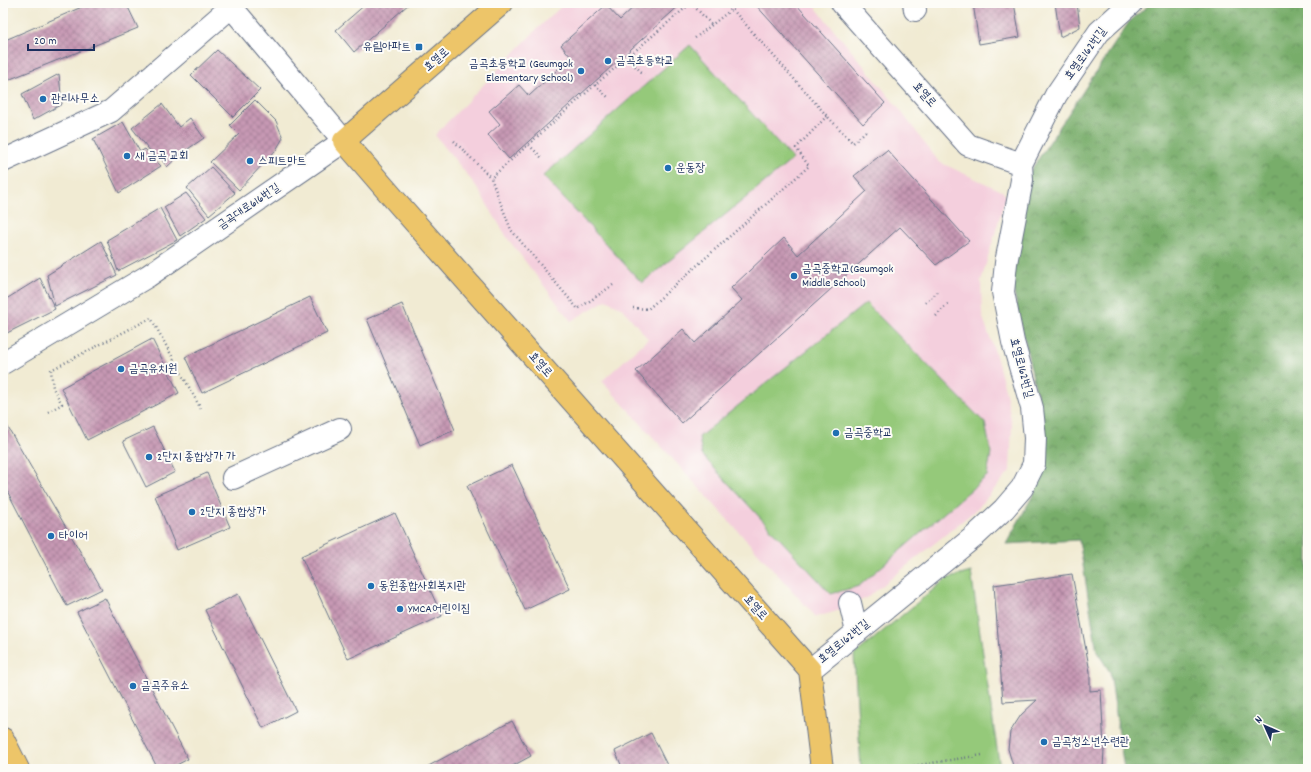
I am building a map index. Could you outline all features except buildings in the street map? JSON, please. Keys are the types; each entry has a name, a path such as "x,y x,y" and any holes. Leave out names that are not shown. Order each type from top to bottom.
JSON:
{"main road":[{"name":"효열로","path":"502,3 344,142 810,670"},
{"path":"810,670 822,769"},
{"path":"3,739 18,769"}],"street":[{"name":"효열로","path":"842,3 968,145 1021,164"},
{"name":"효열로162번길","path":"810,670 975,536 1004,509 1022,488 1034,464 1035,438 1032,408 1014,342 1003,292 1006,263 1022,180 1021,164 1060,89 1099,32 1131,3"},
{"path":"3,161 111,111 230,5 344,142"},
{"name":"금곡대로616번길","path":"3,363 148,276 344,142"},
{"path":"233,478 340,429"},
{"path":"850,603 857,632"}],"path":[{"path":"491,178 626,58 691,3 711,24"},
{"path":"695,38 732,9 827,116 853,143 866,131"},
{"path":"626,58 644,74"},
{"path":"595,86 609,98"},
{"path":"633,308 648,309 809,166 796,148 827,116"},
{"path":"454,141 491,178 511,230 578,309 613,286"},
{"path":"529,145 543,159"},
{"path":"925,304 940,290"},
{"path":"936,316 950,302"},
{"path":"48,412 62,404 53,388 51,370 152,318 201,409"},
{"path":"894,769 982,755"}],"shaded area":[{"path":"565,3 812,3 900,110 939,162 1002,191 1006,196 981,281 982,315 994,349 1005,389 1012,425 1010,471 977,509 867,598 834,612 816,617 602,381 648,339 622,308 606,300 571,321 508,239 476,186 435,135 537,29"}],"green space":[{"path":"1151,3 1308,3 1308,769 1124,769 1110,672 1097,652 1079,540 1006,544 1043,477 1043,445 1038,400 1012,284 1029,173 1129,22"},
{"name":"운동장","path":"690,45 793,159 642,283 543,176"},
{"path":"866,303 985,423 991,453 987,476 859,586 831,594 702,455 699,437"},
{"path":"971,572 1000,769 861,769 854,655 946,579"}],"place":[{"name":"유림아파트","path":"419,47"},
{"name":"금곡초등학교","path":"608,61"},
{"name":"금곡초등학교 (Geumgok Elementary School)","path":"581,71"},
{"name":"관리사무소","path":"43,99"},
{"name":"새 금곡 교회","path":"127,156"},
{"name":"스피트마트","path":"250,161"},
{"name":"운동장","path":"668,168"},
{"name":"금곡중학교(Geumgok Middle School)","path":"794,276"},
{"name":"금곡유치원","path":"121,369"},
{"name":"금곡중학교","path":"836,433"},
{"name":"2단지 종합상가 가","path":"149,457"},
{"name":"2단지 종합상가","path":"192,512"},
{"name":"타이어","path":"51,536"},
{"name":"동원종합사회복지관","path":"371,586"},
{"name":"YMCA어린이집","path":"400,609"},
{"name":"금곡주유소","path":"133,686"},
{"name":"금곡청소년수련관","path":"1044,742"}]}
